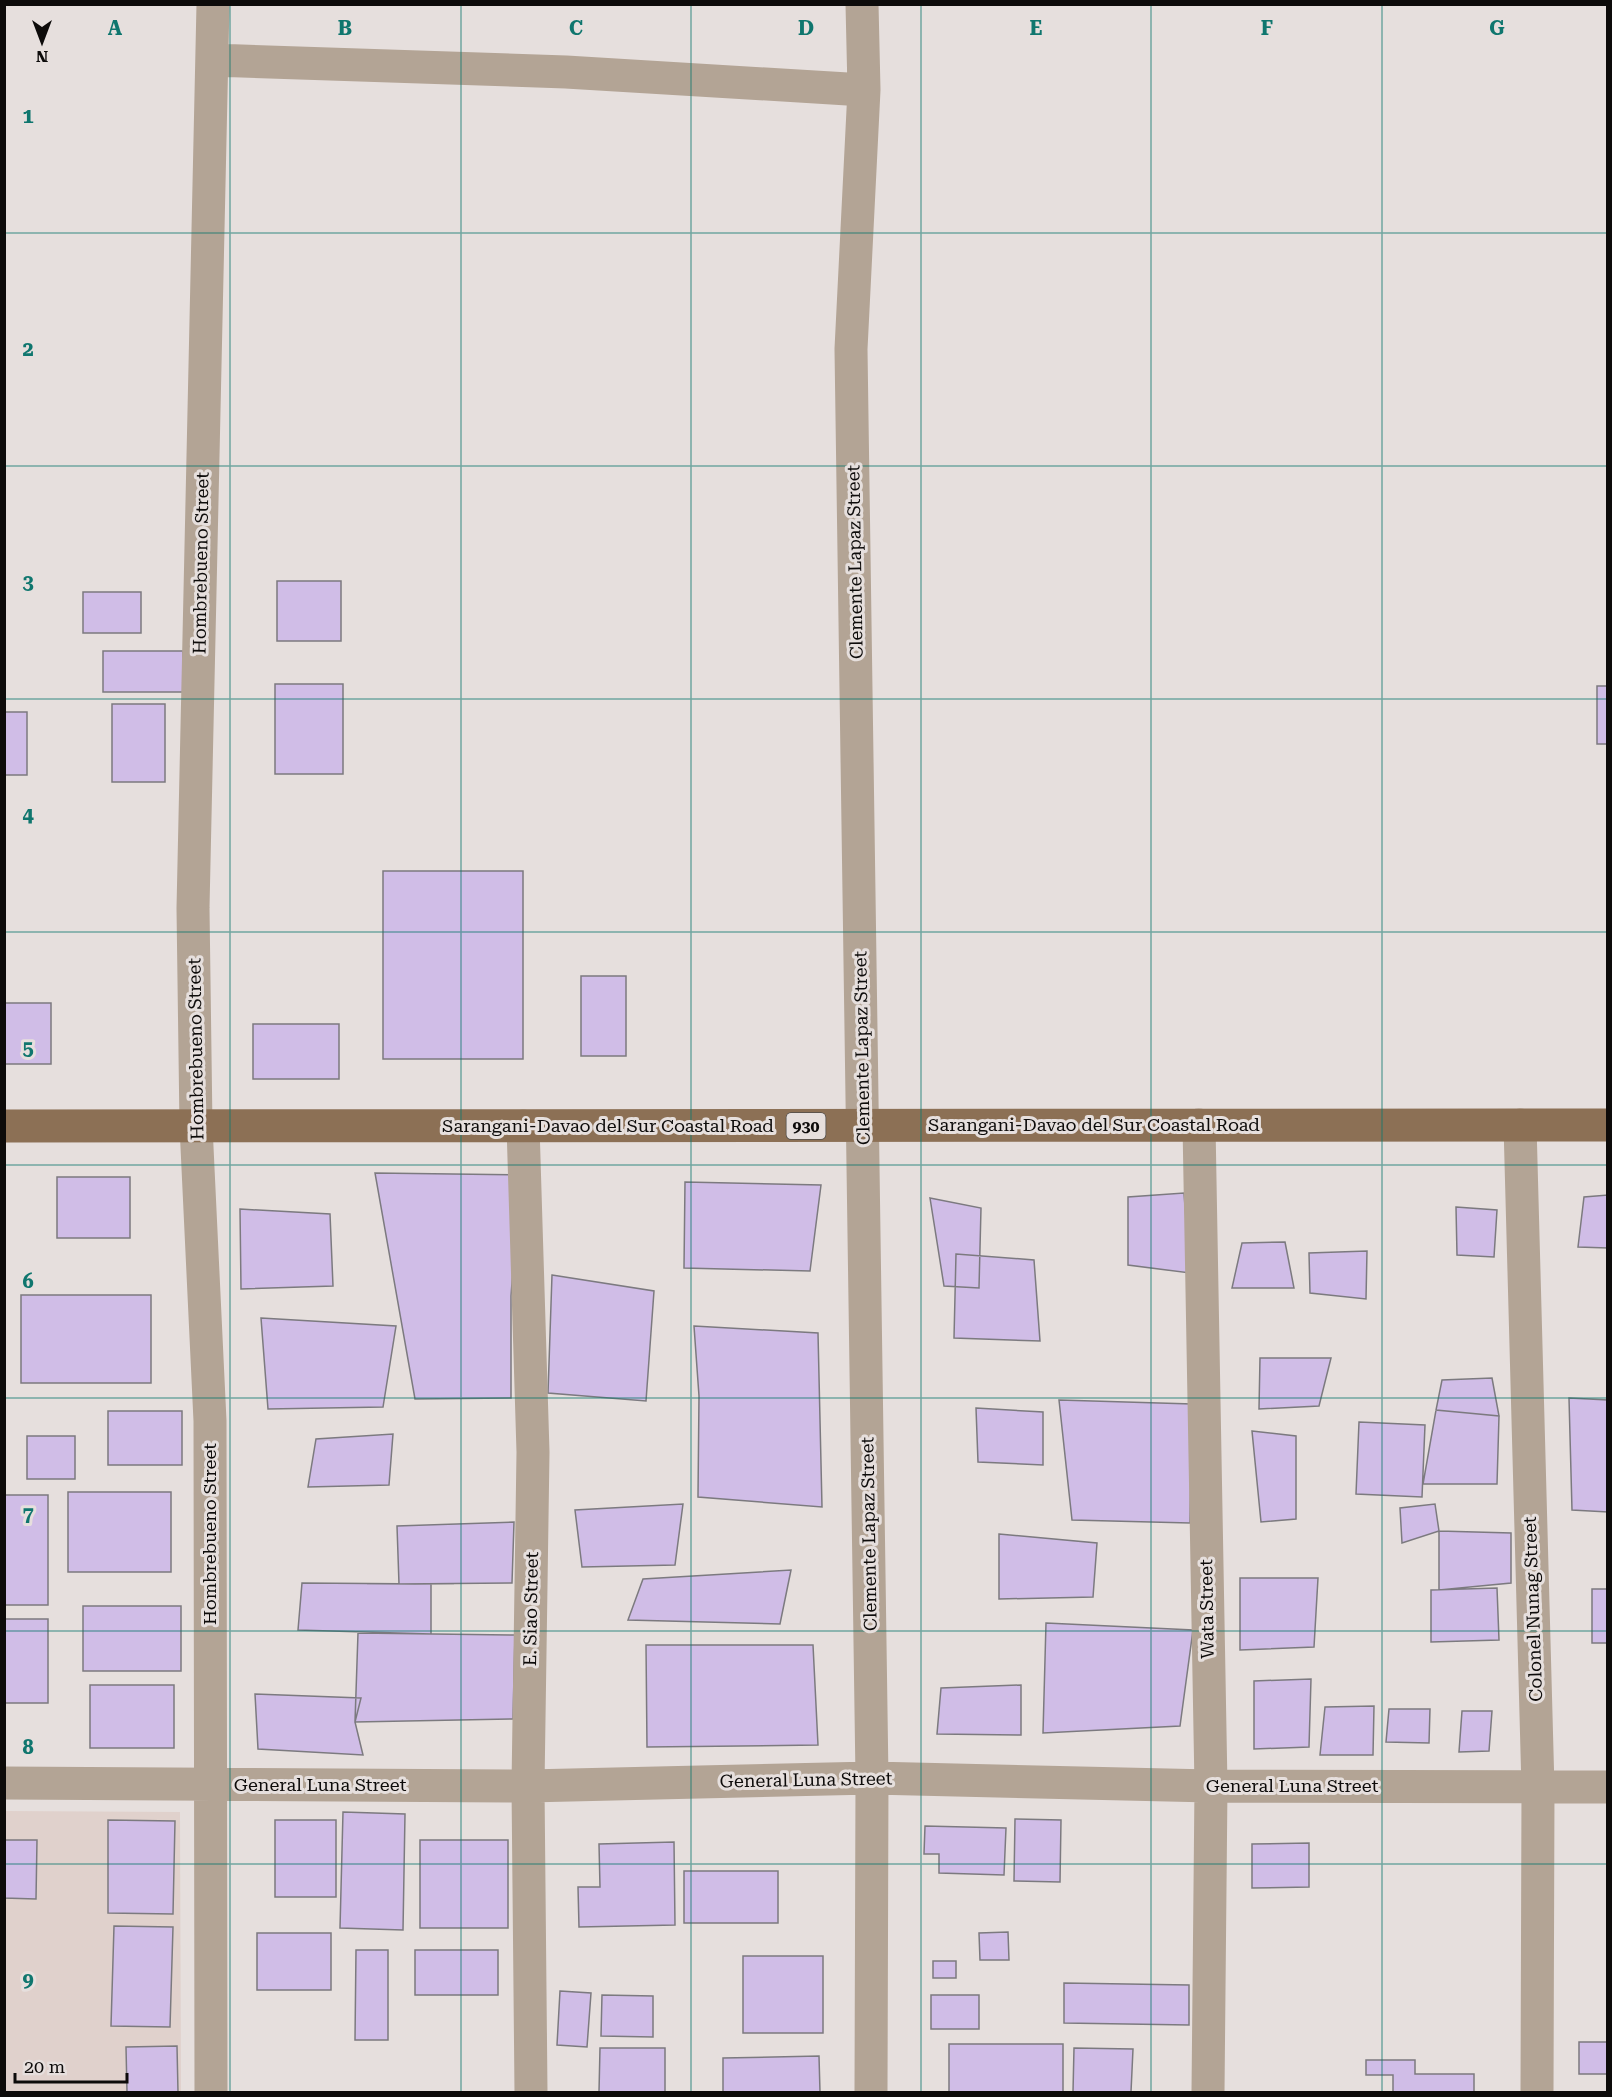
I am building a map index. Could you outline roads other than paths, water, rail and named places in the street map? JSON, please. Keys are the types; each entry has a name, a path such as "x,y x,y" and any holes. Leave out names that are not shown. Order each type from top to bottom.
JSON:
{"main road":[{"name":"Sarangani-Davao del Sur Coastal Road","path":"4,1126 1608,1125"}],"street":[{"name":"Hombrebueno Street","path":"212,2092 210,1420 196,1126 193,908 213,4"},
{"name":"Clemente Lapaz Street","path":"862,4 864,90 851,349 872,1778 871,2092"},
{"path":"213,60 566,72 864,90"},
{"name":"Wata Street","path":"1199,1125 1211,1786 1208,2092"},
{"name":"Colonel Nunag Street","path":"1520,1125 1538,1788 1537,2092"},
{"name":"E. Siao Street","path":"523,1126 533,1452 528,1786 531,2092"},
{"name":"General Luna Street","path":"4,1783 528,1786 872,1778 1211,1786 1608,1787"}]}
